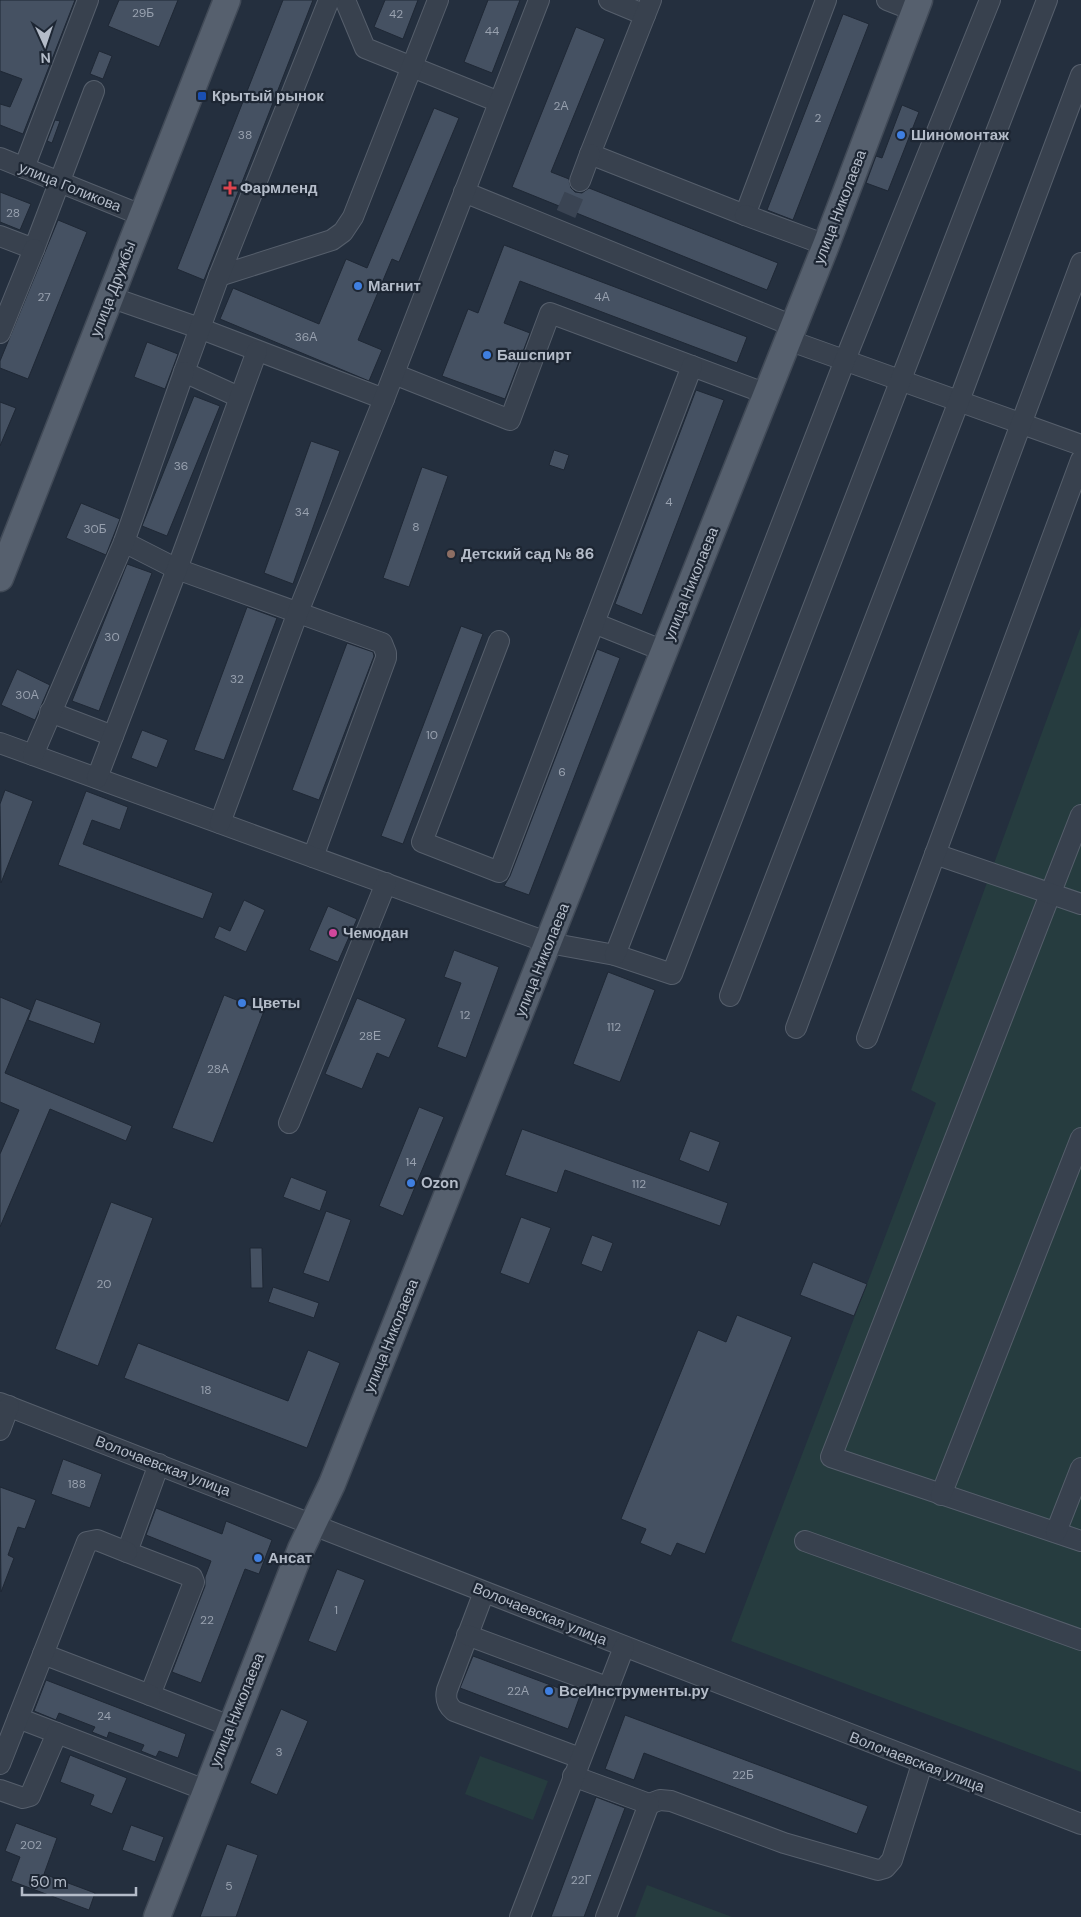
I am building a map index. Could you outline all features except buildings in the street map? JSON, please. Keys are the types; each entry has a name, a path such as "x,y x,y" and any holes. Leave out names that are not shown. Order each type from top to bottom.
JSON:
{"main road":[{"name":"улица Дружбы","path":"0,578 227,0"},
{"name":"улица Николаева","path":"157,1917 230,1726 313,1523 332,1484 549,943 826,245 917,5"}],"street":[{"path":"24,168 88,0"},
{"path":"33,755 124,542 199,328 329,0"},
{"path":"345,0 365,48 499,102"},
{"path":"219,276 332,240 343,232 352,218 438,0"},
{"path":"220,823 298,612 394,374 539,0"},
{"path":"580,180 648,7 609,0"},
{"path":"744,215 826,0"},
{"path":"887,0 917,5"},
{"path":"615,955 846,360 990,0"},
{"path":"0,744 549,943 615,955 672,974 1047,0"},
{"path":"730,996 959,401 1081,75"},
{"path":"0,334 94,91"},
{"path":"590,154 744,215 826,245"},
{"name":"улица Голикова","path":"0,158 141,215"},
{"path":"464,192 563,222 846,360 1081,445"},
{"path":"0,236 34,249"},
{"path":"796,1028 1081,263"},
{"path":"110,297 199,328 384,399"},
{"path":"394,374 510,420 550,313 766,394"},
{"path":"97,778 177,569 257,351"},
{"path":"499,641 422,842 499,872 692,366"},
{"path":"184,372 240,397"},
{"path":"867,1038 1081,460"},
{"path":"124,542 177,569 382,643 386,653 313,857"},
{"path":"594,623 664,651"},
{"path":"50,712 113,736"},
{"path":"1081,815 831,1457 1081,1541"},
{"path":"935,854 1081,904"},
{"path":"289,1123 386,884"},
{"path":"941,1495 1081,1138"},
{"path":"0,1430 5,1405"},
{"name":"Волочаевская улица","path":"5,1405 313,1523 922,1764 1081,1824"},
{"path":"127,1552 159,1464"},
{"path":"1056,1532 1081,1468"},
{"path":"0,1764 87,1542 97,1540 192,1577 194,1582 150,1695"},
{"path":"805,1541 1081,1640"},
{"path":"484,1592 445,1696 449,1707 649,1804 660,1800 671,1801 784,1843 878,1870 885,1868 892,1860 922,1764"},
{"path":"467,1635 606,1687"},
{"path":"520,1917 606,1687 624,1647"},
{"path":"42,1654 230,1726"},
{"path":"18,1718 205,1790"},
{"path":"0,1790 23,1798 30,1796 56,1733"},
{"path":"606,1917 649,1804"}],"green space":[{"path":"1081,626 1081,1772 731,1641 936,1103 911,1090"},
{"path":"480,1756 548,1781 533,1820 465,1794"},
{"path":"647,1885 732,1917 635,1917"}],"tunnel":[{"path":"566,214 580,181"}],"place":[{"name":"Крытый рынок","path":"202,96"},
{"name":"Шиномонтаж","path":"901,135"},
{"name":"Фармленд","path":"230,188"},
{"name":"Магнит","path":"358,286"},
{"name":"Башспирт","path":"487,355"},
{"name":"Детский сад № 86","path":"451,554"},
{"name":"Чемодан","path":"333,933"},
{"name":"Цветы","path":"242,1003"},
{"name":"Ozon","path":"411,1183"},
{"name":"Ансат","path":"258,1558"},
{"name":"ВсеИнструменты.ру","path":"549,1691"}]}
